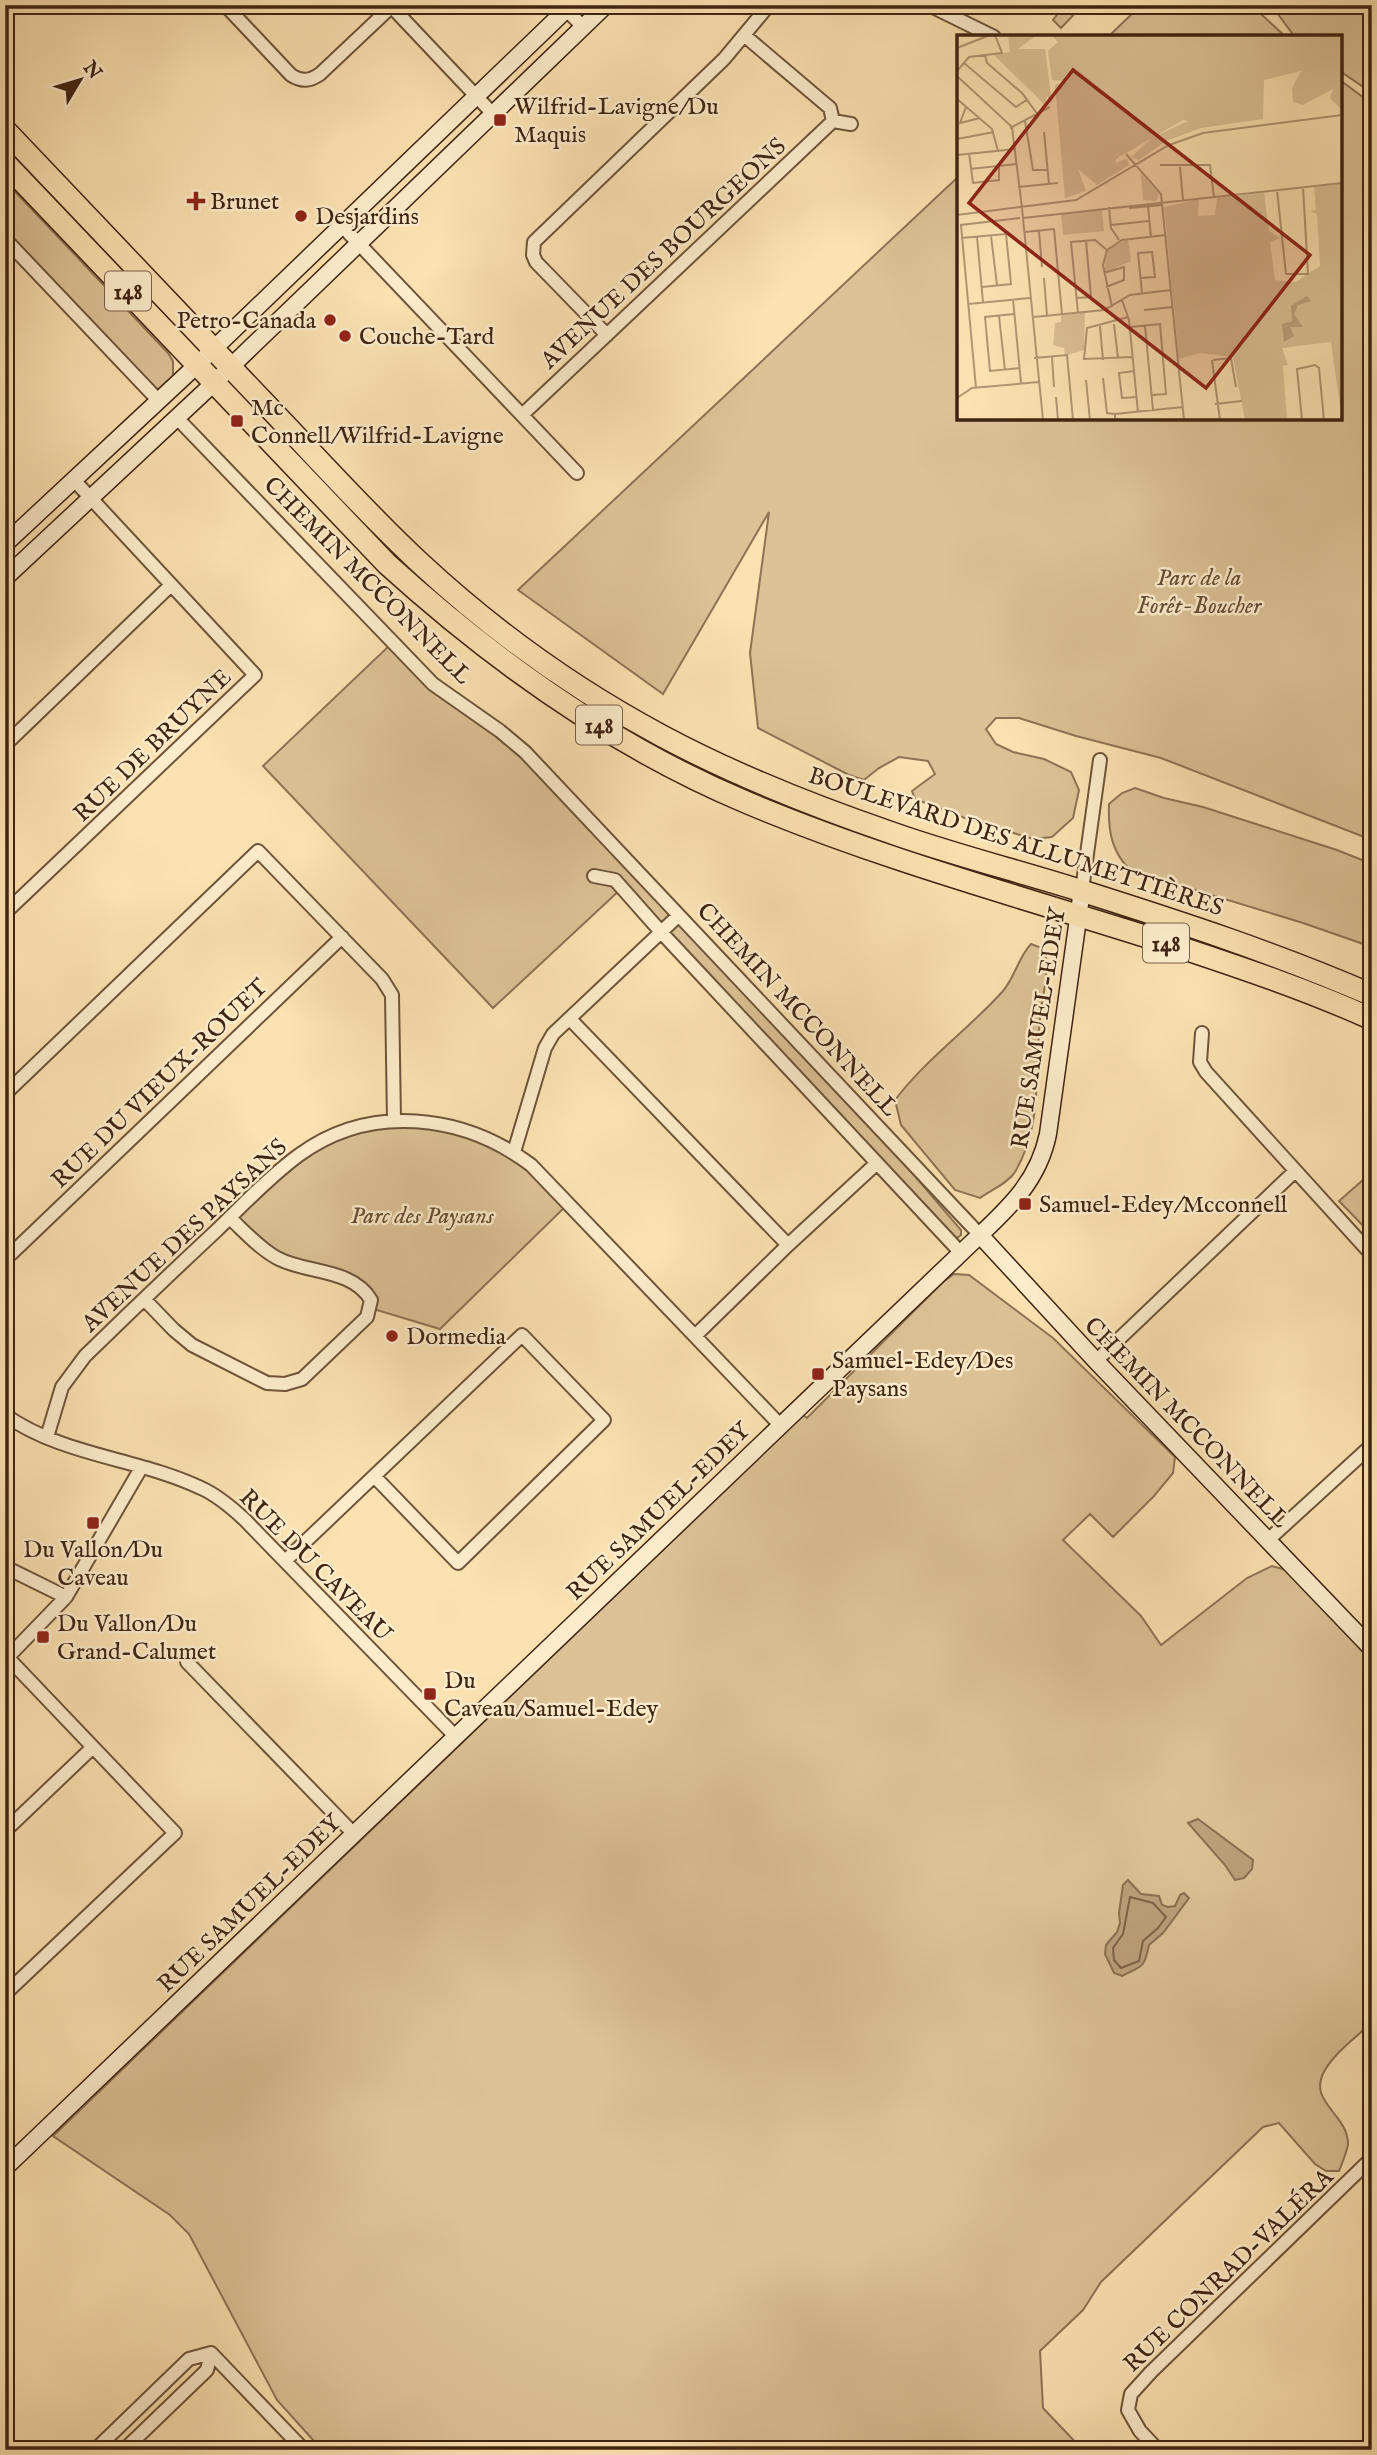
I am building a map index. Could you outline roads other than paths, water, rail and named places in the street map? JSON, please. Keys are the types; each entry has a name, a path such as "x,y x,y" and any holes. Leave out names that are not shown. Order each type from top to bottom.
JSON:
{"highway":[{"name":"BOULEVARD DES ALLUMETTIÈRES","path":"5,130 337,481 436,577 547,665 610,706 711,760 837,813 895,834 1082,890 1246,944 1372,995"},
{"name":"BOULEVARD DES ALLUMETTIÈRES","path":"5,163 387,564 444,615 544,691 599,725 701,781 782,817 887,855 1253,971 1372,1019"}],"street":[{"path":"225,5 291,75 303,81 320,74 391,6 493,114"},
{"path":"5,578 215,382 606,5"},
{"path":"607,335 537,262 533,255 534,242 724,59 769,5"},
{"path":"929,5 990,35"},
{"path":"5,544 478,96 566,7 584,28"},
{"path":"745,36 830,108 833,121 850,124"},
{"name":"AVENUE DES BOURGEONS","path":"522,415 833,121"},
{"path":"342,226 577,473"},
{"path":"5,240 158,400"},
{"name":"CHEMIN MCCONNELL","path":"177,418 418,669 446,695 500,731 525,752 1096,1361 1372,1648"},
{"name":"RUE DE BRUYNE","path":"5,914 255,675 73,480"},
{"path":"5,745 171,585"},
{"name":"RUE SAMUEL-EDEY","path":"5,2168 961,1254 1026,1187 1045,1151 1100,760"},
{"path":"5,1094 258,851 382,979 391,995 394,1014 394,1120"},
{"path":"594,876 615,880 961,1254"},
{"path":"514,1152 545,1048 553,1034 678,916"},
{"name":"RUE DU VIEUX-ROUET","path":"5,1248 11,1254 342,937"},
{"path":"570,1019 788,1245"},
{"path":"1202,1033 1200,1062 1206,1072 1372,1255"},
{"name":"AVENUE DES PAYSANS","path":"47,1437 62,1387 72,1371 144,1298 277,1172 319,1142 366,1124 394,1120 448,1125 490,1139 514,1152 569,1203 781,1426"},
{"path":"696,1335 877,1163"},
{"path":"1096,1361 1294,1172"},
{"path":"144,1298 192,1345 267,1383 276,1384 302,1379 367,1317 371,1300 364,1289 353,1281 278,1259 230,1218"},
{"path":"285,1561 374,1476 522,1335 604,1420 458,1563 374,1476"},
{"name":"RUE DU CAVEAU","path":"5,1415 47,1437 187,1482 218,1498 244,1519 456,1737"},
{"path":"1268,1540 1372,1445"},
{"path":"5,1994 176,1833 7,1659 66,1597 141,1468"},
{"path":"5,1567 66,1597"},
{"path":"187,1662 354,1834"},
{"path":"5,1832 93,1747"},
{"name":"RUE CONRAD-VALÉRA","path":"1158,2450 1140,2431 1128,2410 1131,2394 1372,2158"},
{"path":"94,2450 189,2359 211,2353"},
{"path":"124,2450 207,2370 211,2353"},
{"path":"211,2353 304,2450"}],"water":[{"path":"1198,1819 1253,1860 1252,1869 1244,1878 1235,1880 1188,1823"},
{"path":"1128,1880 1141,1894 1159,1896 1162,1905 1168,1907 1175,1906 1180,1895 1184,1893 1189,1898 1163,1933 1149,1945 1142,1965 1122,1976 1114,1973 1105,1954 1106,1945 1117,1932 1120,1923 1123,1885"}],"place":[{"name":"Wilfrid-Lavigne/Du Maquis","path":"500,120"},
{"name":"Brunet","path":"196,201"},
{"name":"Desjardins","path":"301,216"},
{"name":"Petro-Canada","path":"330,320"},
{"name":"Couche-Tard","path":"345,336"},
{"name":"Mc Connell/Wilfrid-Lavigne","path":"237,421"},
{"name":"Samuel-Edey/Mcconnell","path":"1025,1204"},
{"name":"Dormedia","path":"392,1336"},
{"name":"Samuel-Edey/Des Paysans","path":"818,1374"},
{"name":"Du Vallon/Du Caveau","path":"93,1523"},
{"name":"Du Vallon/Du Grand-Calumet","path":"43,1637"},
{"name":"Du Caveau/Samuel-Edey","path":"430,1694"}],"park label":[{"name":"Parc de la Forêt-Boucher","path":"1199,591"},
{"name":"Parc des Paysans","path":"422,1215"}]}
